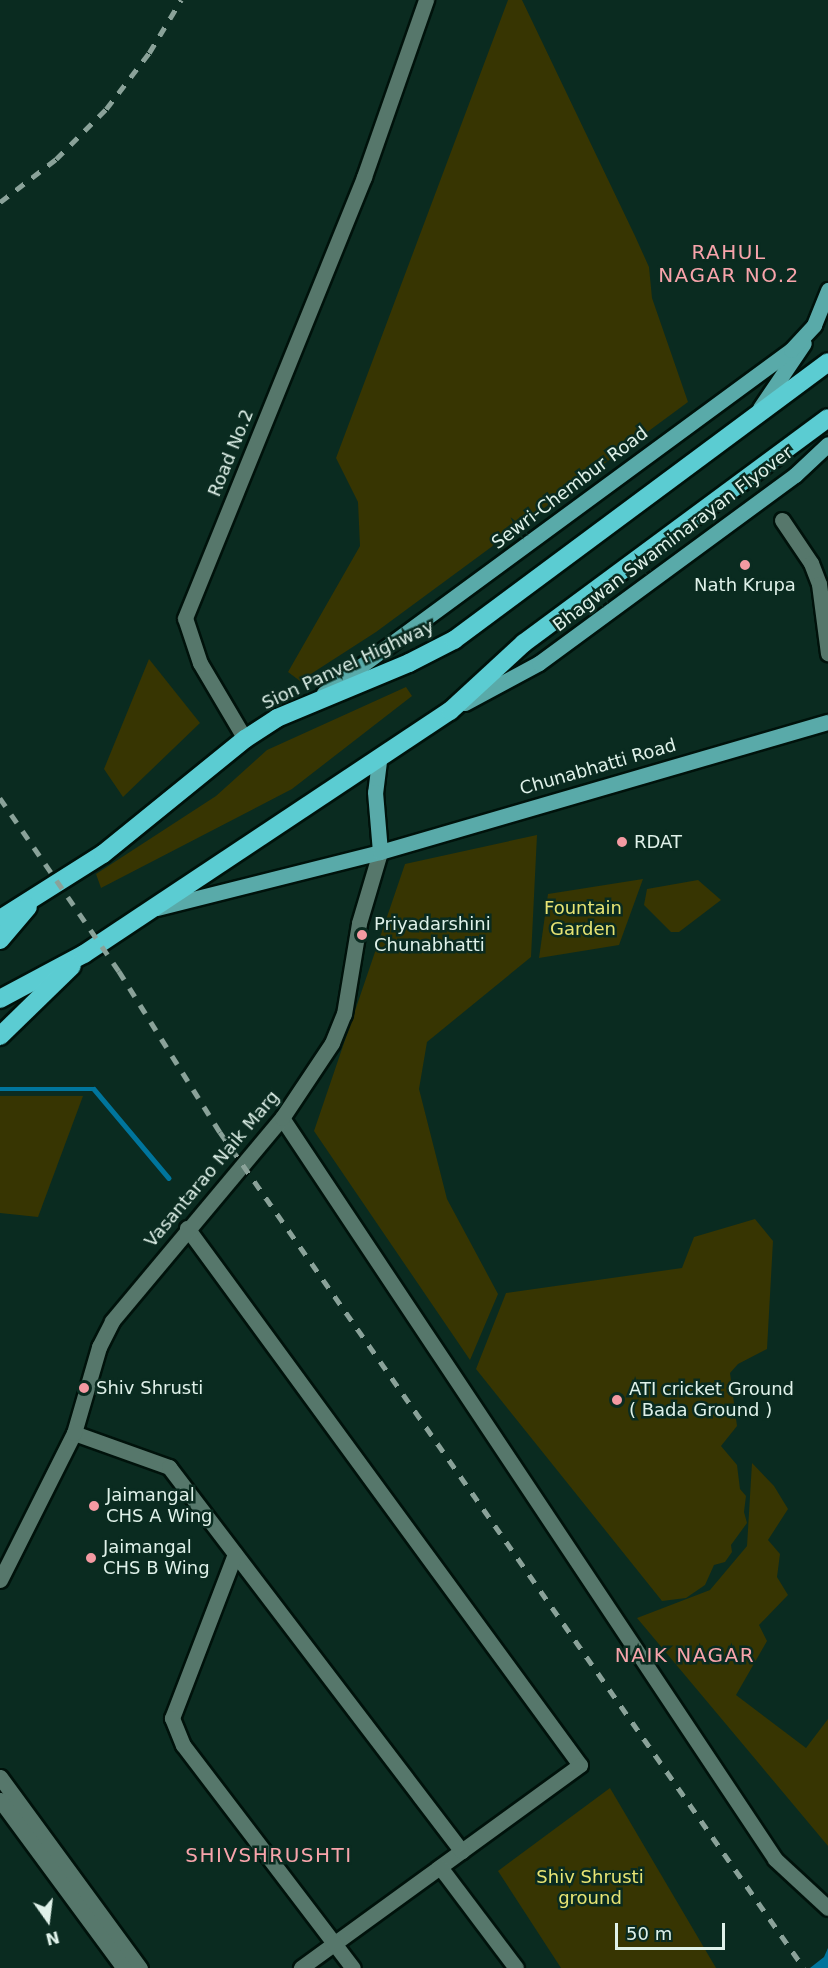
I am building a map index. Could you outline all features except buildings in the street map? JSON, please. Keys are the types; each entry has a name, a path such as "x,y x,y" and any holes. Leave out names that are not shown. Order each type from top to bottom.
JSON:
{"highway":[{"name":"Sion Panvel Highway","path":"0,919 103,854 245,739 315,700 409,663 454,640 759,409 828,362"},
{"path":"0,999 84,954 145,911 379,761 450,711 524,644 828,418"},
{"path":"0,940 42,891"},
{"path":"0,1036 34,1006 84,954"}],"main road":[{"name":"Sewri-Chembur Road","path":"315,700 791,350 814,325 828,291"},
{"path":"759,409 787,372 814,325"},
{"name":"Bhagwan Swaminarayan Flyover","path":"450,711 539,663 795,475 828,444"},
{"name":"Chunabhatti Road","path":"145,911 380,852 828,722"},
{"name":"Vasantarao Naik Marg","path":"379,761 375,792 380,852"}],"street":[{"name":"Road No.2","path":"245,739 200,663 185,618 364,177 426,0"},
{"path":"782,520 811,563 819,584 828,653"},
{"name":"Vasantarao Naik Marg","path":"0,1580 74,1433 99,1347 112,1321 187,1228 282,1118 319,1067 344,1014 359,923 380,852"},
{"path":"282,1118 775,1859 828,1908"},
{"path":"187,1228 580,1765 301,1968"},
{"path":"74,1433 169,1467 462,1851"},
{"path":"235,1554 172,1718 183,1745 353,1968"},
{"path":"0,1777 140,1968"},
{"path":"0,1800 124,1968"},
{"path":"440,1867 516,1968"}],"green space":[{"path":"508,0 522,0 649,267 652,298 688,402 376,632 300,681 288,672 360,546 358,502 336,458"},
{"path":"149,659 200,723 123,797 104,769"},
{"path":"406,687 412,696 292,789 101,888 96,874 216,796 267,750"},
{"path":"537,835 531,957 427,1042 419,1089 447,1199 498,1294 470,1360 314,1131 405,864"},
{"name":"Fountain Garden","path":"643,879 619,945 539,958 548,894"},
{"path":"698,880 721,900 679,932 671,932 644,905 647,889"},
{"path":"0,1096 83,1096 38,1217 0,1213"},
{"name":"ATI cricket Ground ( Bada Ground )","path":"755,1219 773,1241 767,1349 738,1364 730,1373 737,1426 721,1446 737,1465 740,1489 746,1496 744,1512 747,1523 731,1545 732,1552 725,1562 714,1565 705,1585 686,1598 662,1601 476,1369 506,1293 682,1268 694,1237"},
{"path":"752,1463 774,1486 788,1509 768,1540 780,1554 777,1577 788,1595 759,1625 767,1641 736,1695 806,1748 828,1719 828,1846 637,1618 710,1590 747,1546"},
{"name":"Shiv Shrusti ground","path":"610,1788 716,1968 561,1968 498,1871"}],"water":[{"path":"828,1948 828,1968 810,1968 824,1957"}],"waterway":[{"path":"0,1089 94,1089 169,1178"}],"railway":[{"path":"0,202 56,159 106,109 149,53 181,0"},
{"path":"0,798 119,971 220,1132 804,1968"}],"place":[{"name":"Nath Krupa","path":"745,565"},
{"name":"RDAT","path":"622,842"},
{"name":"Priyadarshini Chunabhatti","path":"362,935"},
{"name":"Shiv Shrusti","path":"84,1388"},
{"name":"ATI cricket Ground ( Bada Ground )","path":"617,1400"},
{"name":"Jaimangal CHS A Wing","path":"94,1506"},
{"name":"Jaimangal CHS B Wing","path":"91,1558"}],"district":[{"name":"RAHUL NAGAR NO.2","path":"729,264"},
{"name":"NAIK NAGAR","path":"685,1655"},
{"name":"SHIVSHRUSHTI","path":"269,1855"}]}
